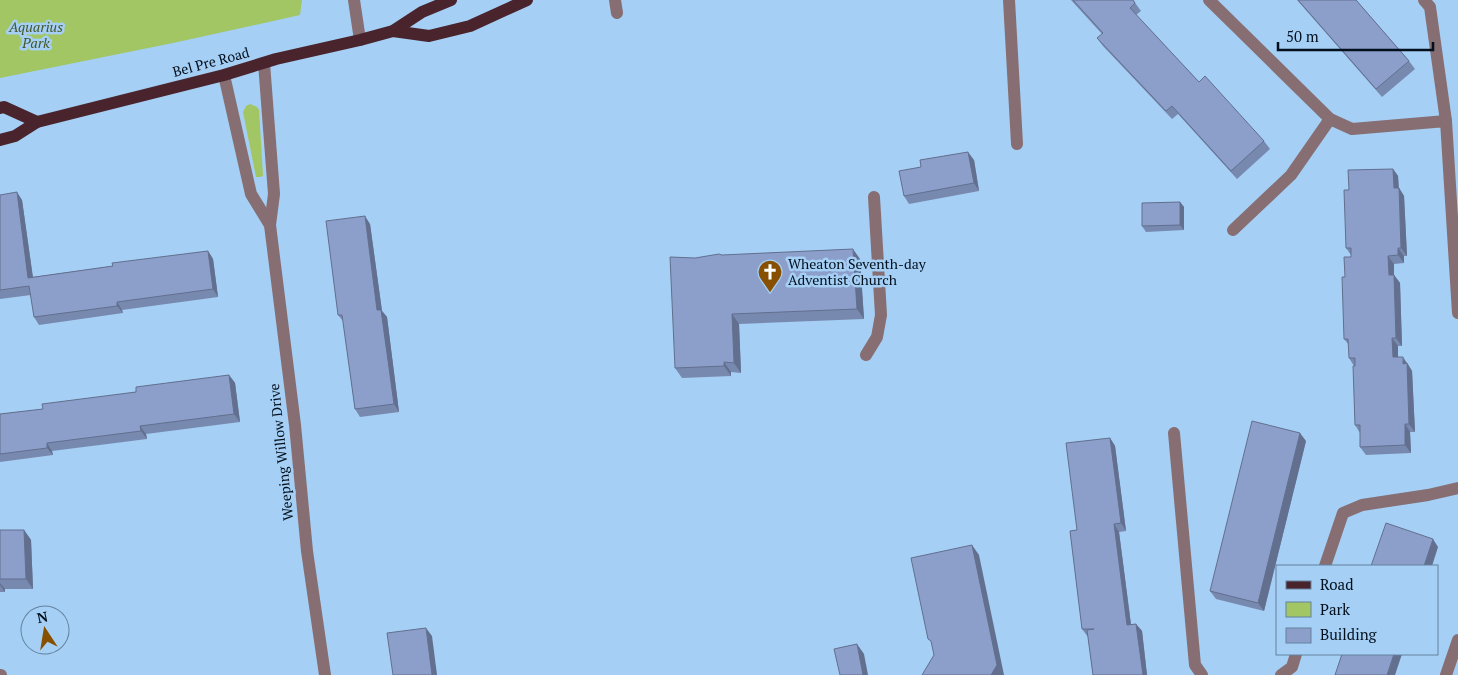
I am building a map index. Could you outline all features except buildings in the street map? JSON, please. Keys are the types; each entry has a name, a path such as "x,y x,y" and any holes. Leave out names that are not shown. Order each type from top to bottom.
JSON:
{"main road":[{"name":"Bel Pre Road","path":"0,140 16,136 37,122 393,30 422,12 451,0"},
{"name":"Bel Pre Road","path":"393,30 429,36 470,26 527,0"},
{"path":"0,108 4,107 37,122"}],"street":[{"path":"354,0 360,40"},
{"path":"615,0 617,14"},
{"path":"1009,0 1016,144"},
{"path":"1209,0 1330,119 1352,129 1446,121"},
{"path":"1424,0 1430,8 1446,121 1458,313"},
{"name":"Weeping Willow Drive","path":"264,63 274,194 270,225 295,425 307,551 325,675"},
{"name":"Weeping Willow Drive","path":"224,75 251,194 270,225"},
{"path":"1233,230 1291,175 1330,119"},
{"path":"866,355 877,337 882,315 874,197"},
{"path":"1174,432 1195,665 1202,675"},
{"path":"1325,565 1343,513 1362,504 1428,495 1458,488"},
{"path":"1446,675 1458,640"},
{"path":"1281,675 1292,667 1296,655"}],"green space":[{"name":"Aquarius Park","path":"0,0 302,0 300,15 0,78"},
{"path":"250,104 259,110 263,176 260,177 256,177 243,112 246,106"}],"place":[{"name":"Wheaton Seventh-day Adventist Church","path":"770,293"}]}
